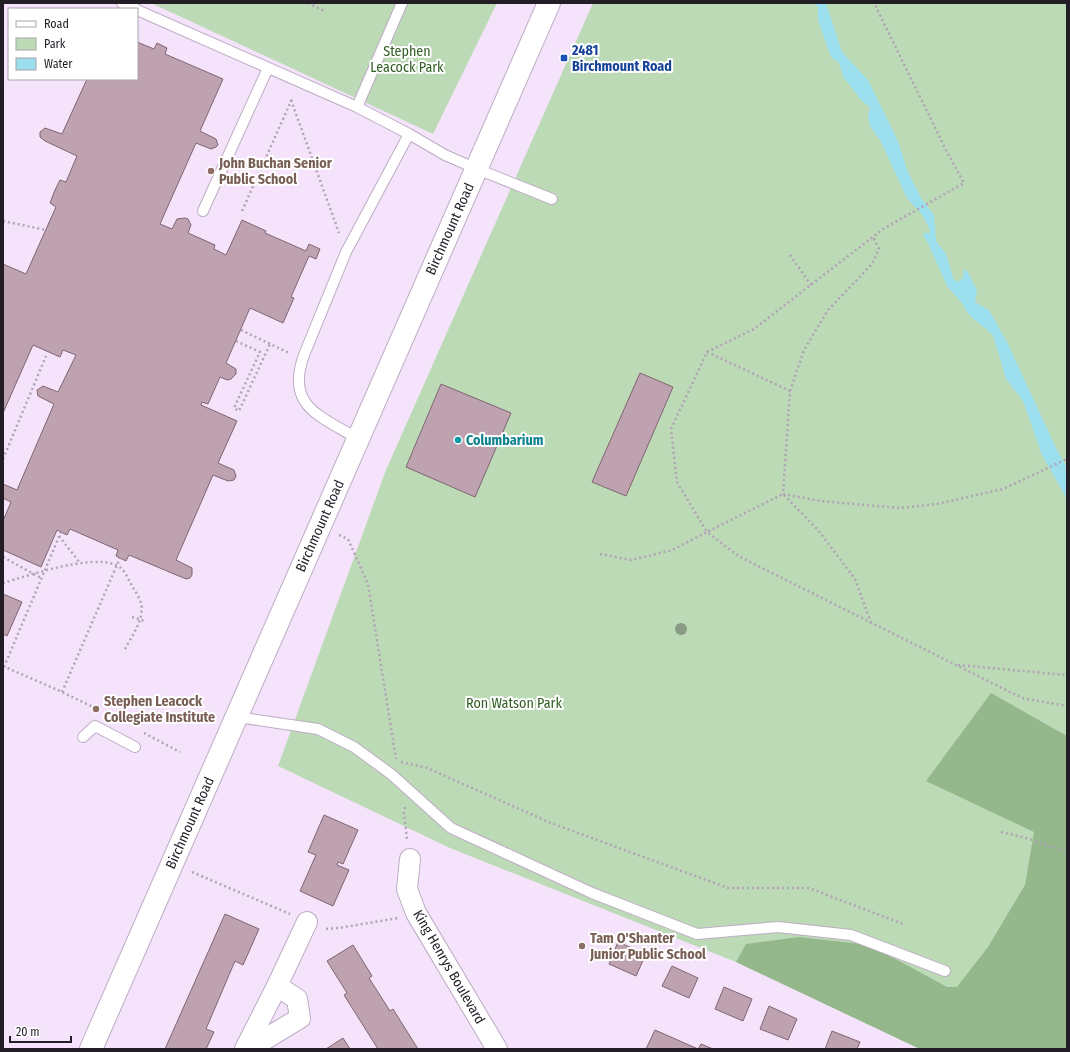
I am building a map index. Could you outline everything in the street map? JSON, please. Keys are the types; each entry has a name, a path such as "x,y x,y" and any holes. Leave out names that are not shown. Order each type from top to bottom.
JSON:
{"main road":[{"name":"Birchmount Road","path":"91,1049 549,3"}],"street":[{"name":"King Henrys Boulevard","path":"410,859 407,889 416,913 497,1049"},
{"path":"245,1049 307,922"},
{"path":"249,1049 300,1018 297,999 277,986"}],"lane":[{"path":"122,3 134,8"},
{"path":"357,107 402,3"},
{"path":"138,10 357,107 444,154 476,169 552,199"},
{"path":"203,211 268,68"},
{"path":"358,439 305,404 300,396 298,385 299,370 302,359 346,252 409,134"},
{"path":"237,717 318,729 354,747 391,774 451,828 592,893 696,934 778,927 851,934 945,971"},
{"path":"83,737 95,726 135,747"}],"path":[{"path":"308,3 326,12"},
{"path":"874,3 947,152 964,183 883,229 754,329 707,352 671,429 677,482 707,532 740,557 1022,698 1067,706"},
{"path":"242,211 300,81"},
{"path":"291,100 346,252"},
{"path":"3,221 46,230"},
{"path":"871,622 855,579 818,530 783,494 790,391 804,350 828,310 872,264 879,249 873,237"},
{"path":"790,255 811,284"},
{"path":"241,330 302,359"},
{"path":"236,341 260,352 234,408 239,411 270,344"},
{"path":"707,352 790,391"},
{"path":"3,459 46,356"},
{"path":"600,554 631,560 672,550 783,494 820,501 900,508 937,504 1003,489 1067,460"},
{"path":"320,527 348,539 368,584 397,761 427,768 550,823 728,888 809,888 903,924"},
{"path":"60,532 4,667 62,692 101,712"},
{"path":"59,536 80,563"},
{"path":"3,556 41,578"},
{"path":"62,692 120,558"},
{"path":"3,583 44,571 80,563 104,562 117,565 124,571 140,601 142,610 139,620 124,651"},
{"path":"132,617 145,621"},
{"path":"956,665 1067,675"},
{"path":"141,732 180,752"},
{"path":"410,791 404,813 410,859"},
{"path":"1001,832 1026,838 1067,852"},
{"path":"172,863 324,930 386,921 416,913"}],"green space":[{"name":"Stephen Leacock Park","path":"151,3 497,3 433,134"},
{"name":"Ron Watson Park","path":"593,3 1067,3 1067,1049 920,1049 736,962 450,848 278,766 386,470"},
{"path":"991,693 1067,736 1067,1049 920,1049 736,962 746,944 799,937 870,945 947,987 957,987 988,947 1025,885 1034,832 926,781"}],"water":[{"path":"813,3 826,3 842,52 868,80 898,141 908,172 921,198 934,215 936,241 946,254 953,278 957,282 963,278 964,269 967,271 977,290 975,302 989,310 1007,342 1056,448 1067,468 1067,499 1042,455 1023,401 1006,379 993,335 968,314 962,303 947,286 923,235 925,233 930,233 930,230 923,216 907,198 880,140 870,126 868,116 870,107 862,101 844,78 839,63 831,57 818,20 818,7"}],"building":[{"path":"138,42 154,49 157,43 167,48 165,54 223,79 200,131 216,139 218,145 211,149 196,143 160,224 172,229 177,219 188,219 191,225 188,233 215,245 214,249 226,255 242,220 266,231 265,233 306,251 309,244 320,249 316,259 309,256 291,297 294,298 283,323 250,308 226,363 236,369 236,374 231,379 227,380 220,377 208,404 202,402 201,405 237,421 218,463 234,470 236,476 234,480 228,481 213,475 176,560 192,568 192,575 190,578 186,579 129,555 126,561 116,556 118,550 70,529 67,535 57,530 41,567 3,550 3,521 11,502 3,498 3,484 17,490 54,404 38,396 37,390 43,386 58,392 76,355 63,350 60,357 33,345 3,413 3,264 26,274 56,207 50,203 55,190 60,180 66,182 77,156 45,141 40,137 40,132 45,128 62,134 87,80 138,80"},
{"path":"640,373 673,387 626,496 592,482"},
{"name":"Columbarium","path":"441,384 511,413 475,497 406,467"},
{"path":"3,594 22,602 7,636 3,634"},
{"path":"324,815 358,830 343,864 338,862 337,865 349,870 333,906 300,891 316,855 308,852"},
{"path":"225,914 259,929 243,965 235,961 206,1029 214,1032 206,1049 165,1049"},
{"path":"618,942 646,954 636,976 609,964"},
{"path":"353,945 372,976 369,978 390,1011 393,1009 418,1049 378,1049 344,995 347,993 327,961"},
{"path":"672,966 698,978 689,998 662,986"},
{"path":"724,987 752,999 743,1021 715,1009"},
{"path":"769,1006 797,1019 788,1040 760,1029"},
{"path":"655,1030 698,1049 646,1049"},
{"path":"832,1031 860,1042 857,1049 825,1049"},
{"path":"343,1038 350,1049 326,1049"},
{"path":"701,1044 713,1049 698,1049"}],"place":[{"name":"2481 Birchmount Road","path":"564,58"},
{"name":"John Buchan Senior Public School","path":"211,171"},
{"name":"Columbarium","path":"458,440"},
{"name":"Stephen Leacock Collegiate Institute","path":"96,709"},
{"name":"Tam O'Shanter Junior Public School","path":"582,946"}]}
